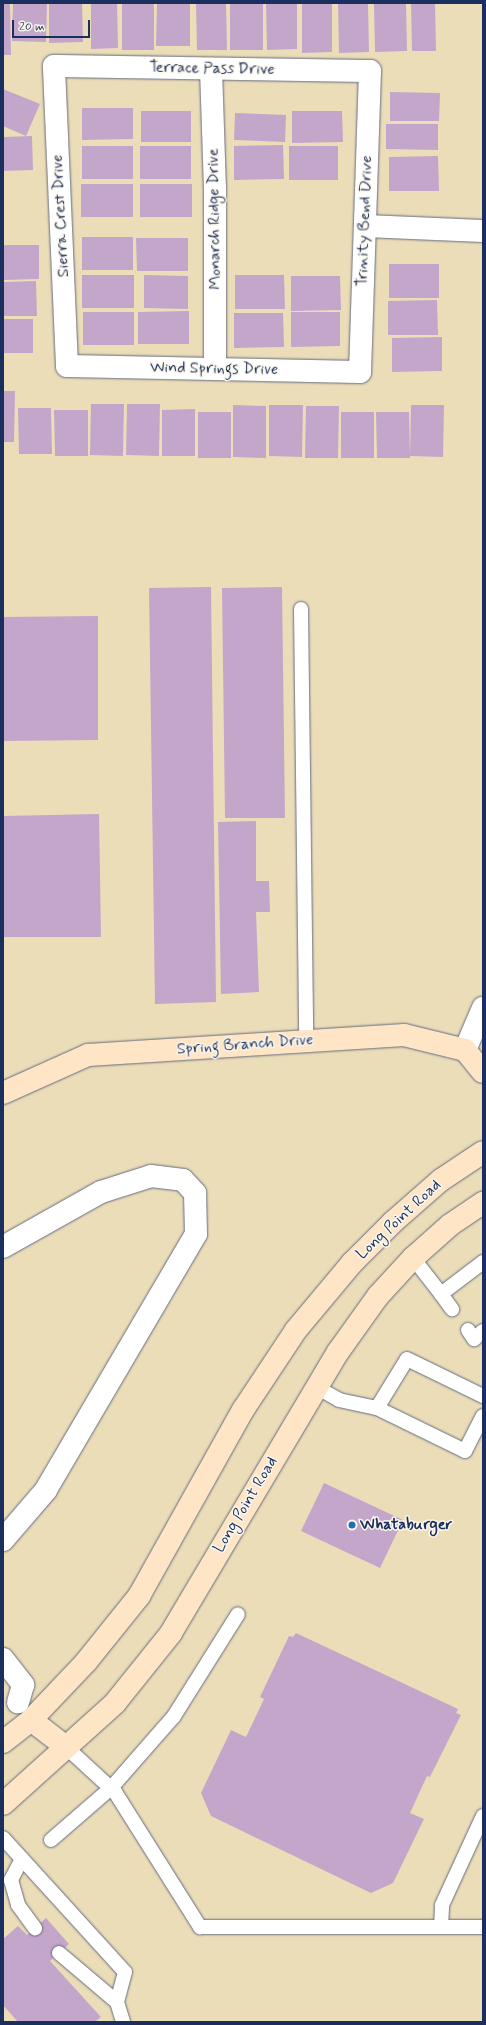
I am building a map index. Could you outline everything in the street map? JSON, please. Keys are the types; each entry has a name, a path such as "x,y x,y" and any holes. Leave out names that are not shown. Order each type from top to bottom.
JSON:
{"main road":[{"name":"Spring Branch Drive","path":"3,1093 88,1055 404,1035 465,1050"},
{"path":"465,1050 483,1072"},
{"name":"Long Point Road","path":"3,1742 31,1720 86,1662 139,1596 243,1410 296,1330 352,1263 393,1222 441,1180 483,1152"},
{"name":"Long Point Road","path":"3,1804 115,1703 171,1633 338,1352 378,1296 413,1258 450,1225 483,1203"},
{"path":"31,1720 66,1747"}],"street":[{"name":"Terrace Pass Drive","path":"54,66 370,71"},
{"name":"Sierra Crest Drive","path":"54,66 67,366"},
{"name":"Monarch Ridge Drive","path":"211,69 216,188 215,369"},
{"name":"Trinity Bend Drive","path":"360,372 370,71"},
{"path":"365,226 483,231"},
{"name":"Wind Springs Drive","path":"67,366 360,372"},
{"path":"465,1050 483,1008"},
{"path":"3,1247 101,1192 151,1176 183,1180 195,1193 196,1234 46,1490 3,1540"},
{"path":"3,1659 23,1685 10,1702 31,1720"}],"lane":[{"path":"301,609 306,1041"},
{"path":"413,1258 452,1309"},
{"path":"441,1294 483,1262"},
{"path":"468,1330 474,1339 483,1331"},
{"path":"376,1408 407,1359 483,1396"},
{"path":"316,1388 339,1400 376,1408 465,1451 483,1416"},
{"path":"51,1840 111,1788 174,1716 238,1614"},
{"path":"66,1747 115,1792 200,1927 483,1927"},
{"path":"441,1927 442,1906 483,1816"},
{"path":"3,1838 125,1972 117,2002 123,2022"},
{"path":"22,1859 11,1880 18,1905 35,1928"},
{"path":"59,1953 117,2002"}],"building":[{"path":"3,3 10,3 11,55 3,55"},
{"path":"13,3 47,3 46,42 12,41"},
{"path":"49,3 82,3 83,42 49,43"},
{"path":"91,3 117,3 118,48 91,49"},
{"path":"122,3 154,3 154,50 122,50"},
{"path":"157,3 190,3 190,46 156,46"},
{"path":"196,3 226,3 227,50 197,50"},
{"path":"230,3 263,3 263,50 230,50"},
{"path":"266,3 297,3 297,49 267,50"},
{"path":"302,3 332,3 332,52 302,53"},
{"path":"338,3 368,3 369,52 339,53"},
{"path":"374,3 406,3 407,51 375,52"},
{"path":"411,3 435,3 436,51 412,51"},
{"path":"3,89 40,104 26,136 3,126"},
{"path":"390,92 440,93 439,121 390,121"},
{"path":"82,108 133,108 133,139 82,140"},
{"path":"141,111 191,111 191,142 141,142"},
{"path":"292,111 342,111 343,142 292,143"},
{"path":"235,113 286,115 285,142 234,140"},
{"path":"386,124 438,124 438,150 386,149"},
{"path":"32,136 33,170 3,171 3,137"},
{"path":"283,145 284,179 234,180 234,146"},
{"path":"82,146 133,146 133,179 82,179"},
{"path":"140,146 191,146 191,179 140,179"},
{"path":"289,146 338,146 338,180 289,180"},
{"path":"438,156 439,191 389,191 389,157"},
{"path":"81,184 133,184 133,217 81,217"},
{"path":"140,184 192,184 192,217 140,217"},
{"path":"82,237 133,237 133,270 82,270"},
{"path":"136,238 188,238 188,271 137,271"},
{"path":"3,245 39,245 39,279 3,280"},
{"path":"389,264 439,264 439,298 389,298"},
{"path":"82,275 134,275 134,308 82,308"},
{"path":"144,275 188,276 188,309 144,308"},
{"path":"235,275 284,275 285,309 235,309"},
{"path":"291,276 340,276 341,310 291,311"},
{"path":"36,281 37,316 3,316 3,282"},
{"path":"437,300 438,335 388,335 388,301"},
{"path":"189,311 189,344 138,344 138,312"},
{"path":"83,312 134,312 134,345 83,345"},
{"path":"291,312 340,312 340,346 291,347"},
{"path":"234,313 283,313 284,347 234,348"},
{"path":"3,319 33,319 33,353 3,353"},
{"path":"442,337 442,371 392,372 392,338"},
{"path":"3,391 15,391 14,442 3,442"},
{"path":"91,404 124,404 123,456 90,455"},
{"path":"127,404 160,404 159,456 126,455"},
{"path":"233,405 266,406 266,458 233,457"},
{"path":"269,405 303,405 302,457 269,456"},
{"path":"411,405 444,405 443,457 410,456"},
{"path":"306,406 339,406 338,458 305,458"},
{"path":"18,408 51,408 52,454 19,454"},
{"path":"195,409 195,456 162,456 162,410"},
{"path":"54,410 88,410 88,456 55,456"},
{"path":"198,412 231,412 231,458 198,458"},
{"path":"341,412 374,412 374,458 341,458"},
{"path":"376,412 409,412 410,458 377,458"},
{"path":"211,587 216,1002 155,1004 149,588"},
{"path":"282,587 285,818 225,818 222,588"},
{"path":"98,616 98,740 3,741 3,617"},
{"path":"99,814 101,937 3,937 3,816"},
{"path":"256,821 256,881 269,881 270,912 256,912 259,992 221,994 218,822"},
{"name":"Whataburger","path":"324,1483 403,1520 380,1568 301,1531"},
{"path":"296,1633 458,1709 456,1713 461,1715 430,1777 427,1776 410,1813 424,1819 393,1883 371,1893 211,1816 201,1793 231,1730 246,1737 264,1699 260,1697 289,1636 293,1637"},
{"path":"46,1918 69,1944 50,1961 101,2017 95,2022 18,2022 3,2005 3,1939 18,1926 27,1935"}],"place":[{"name":"Whataburger","path":"352,1525"}]}
